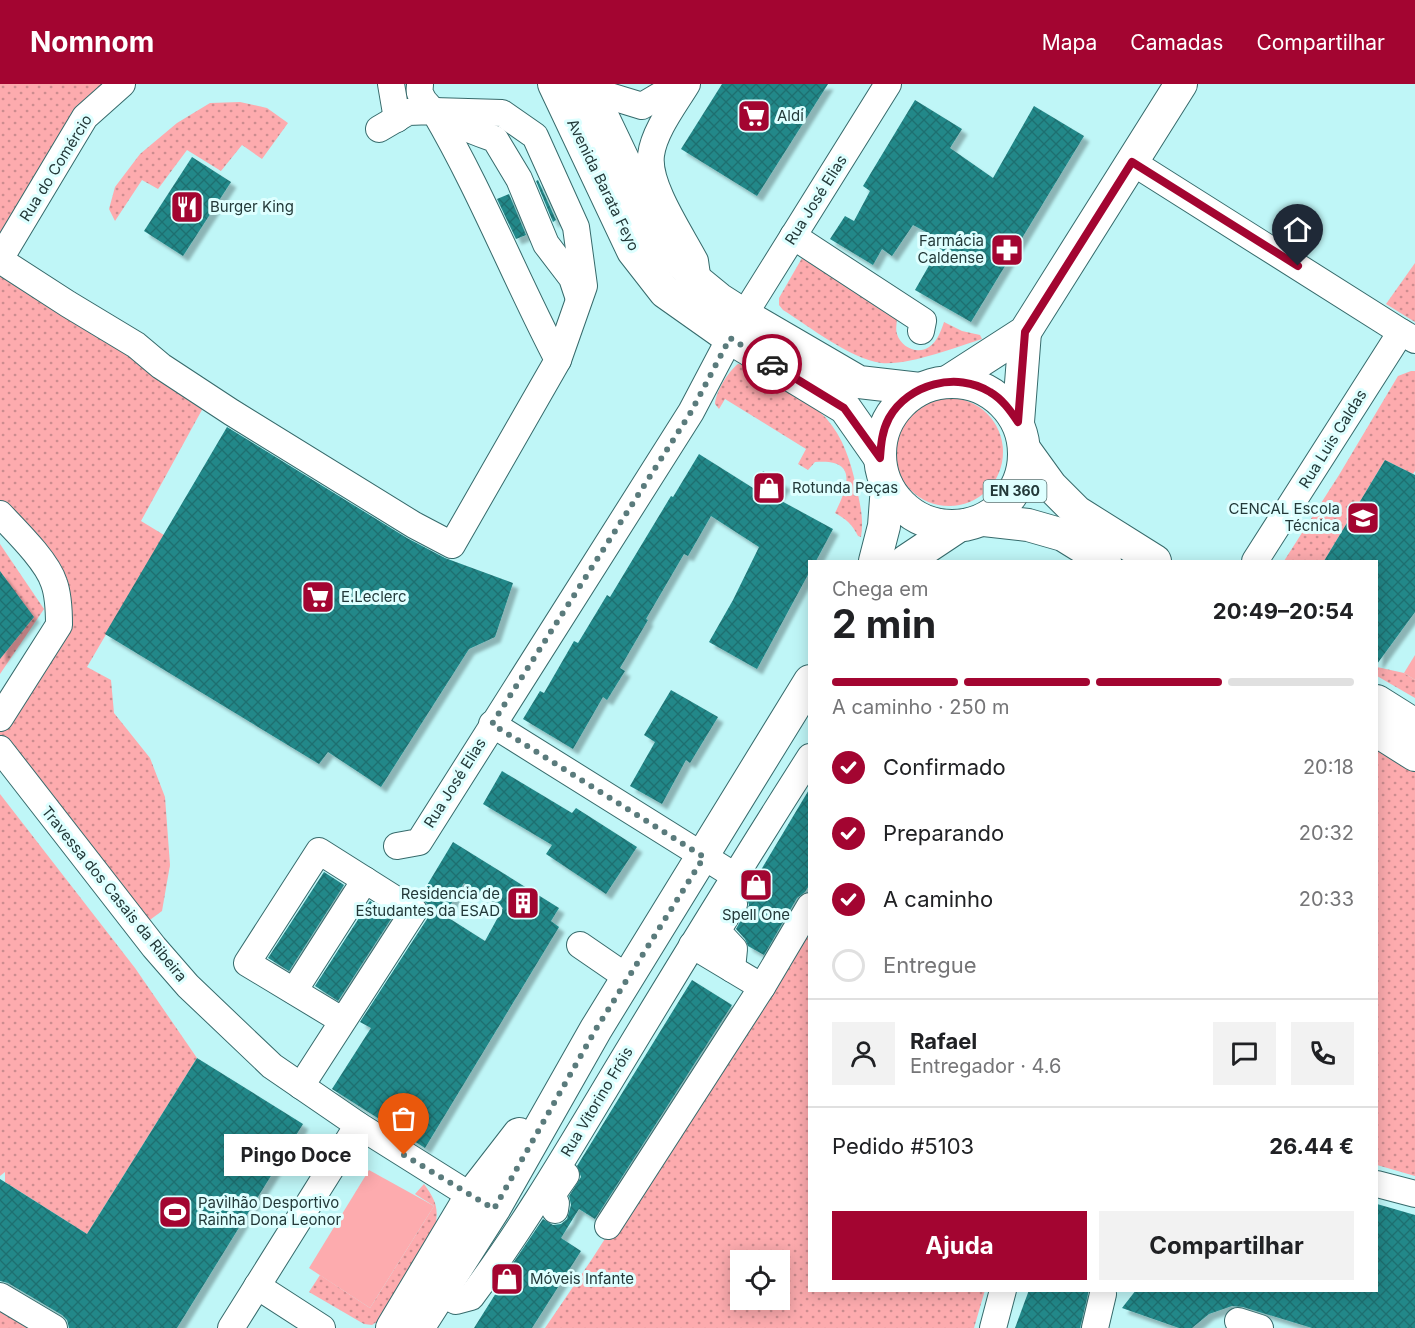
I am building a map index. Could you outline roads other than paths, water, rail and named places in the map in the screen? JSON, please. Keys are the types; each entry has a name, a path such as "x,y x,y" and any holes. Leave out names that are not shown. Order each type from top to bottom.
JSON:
{"main road":[{"name":"Avenida Barata Feyo","path":"554,84 633,251 665,292 859,382 934,385"},
{"name":"EN 360","path":"875,560 884,526 882,437 890,417 903,400 934,385 1025,332 1181,84"},
{"name":"Avenida Barata Feyo","path":"588,87 660,237 697,281 719,299 737,327 844,408 883,472"},
{"name":"EN 360","path":"908,560 971,523 1002,508 1015,491 1023,471 1021,436 1025,332"},
{"path":"934,385 970,383 989,391 1006,405 1021,436 1051,486 1077,512 1153,560"},
{"path":"883,472 899,504 916,517 936,525 971,523 1028,525 1063,535 1102,560"},
{"name":"Rua Vitorino Fróis","path":"430,1315 510,1148 596,1029 704,857 808,684"},
{"path":"1378,702 1415,725"},
{"path":"1378,732 1415,755"},
{"name":"Rua Vitorino Fróis","path":"392,1328 483,1202"}],"street":[{"path":"0,259 136,345 161,366 231,412 414,525 452,545 558,360 584,286 576,228 535,136 502,113 408,112 388,124 391,84"},
{"path":"420,84 420,94 434,111 463,161 558,360"},
{"name":"Rua José Elias","path":"397,846 419,842 691,412 737,327 888,84"},
{"path":"588,87 642,106 670,92"},
{"name":"Rua do Comércio","path":"0,259 85,117 112,89"},
{"path":"670,92 662,125 651,154 652,181 695,261 697,281"},
{"path":"434,111 467,130 495,139 519,179 546,244 572,278 579,300"},
{"path":"1132,162 1408,336"},
{"path":"793,236 923,321 921,331"},
{"name":"Rua Luis Caldas","path":"1256,560 1408,336"},
{"path":"0,514 27,543 54,583 59,612 59,625 0,718"},
{"path":"492,724 735,876"},
{"name":"Travessa dos Casais da Ribeira","path":"0,749 154,947 188,986 272,1066 358,1125 483,1202"},
{"name":"Rua Vitorino Fróis","path":"430,1315 456,1300 471,1298 488,1275 534,1206 692,945 808,760"},
{"path":"732,969 734,949 719,933 721,925 808,785"},
{"path":"301,1086 343,1021 414,911 319,851 247,963 343,1021"},
{"path":"294,992 365,880"},
{"path":"608,1226 762,987 808,909"},
{"path":"580,945 628,978"},
{"path":"692,945 762,987"},
{"path":"554,1203 682,986"},
{"path":"231,1328 358,1125"},
{"path":"1378,1184 1415,1194"},
{"path":"257,1286 322,1328"},
{"path":"993,1328 1002,1292"},
{"path":"1095,1328 1103,1294"},
{"path":"0,1296 54,1328"}],"place":[{"name":"Aldi","path":"754,116"},
{"name":"Burger King","path":"187,207"},
{"name":"Farmácia Caldense","path":"1007,250"},
{"name":"Rotunda Peças","path":"769,488"},
{"name":"CENCAL Escola Técnica","path":"1363,518"},
{"name":"E.Leclerc","path":"318,597"},
{"name":"Spell One","path":"756,885"},
{"name":"Residencia de Estudantes da ESAD","path":"523,903"},
{"name":"Pingo Doce","path":"404,1155"},
{"name":"Pavilhão Desportivo Rainha Dona Leonor","path":"175,1212"},
{"name":"Móveis Infante","path":"507,1279"}]}
